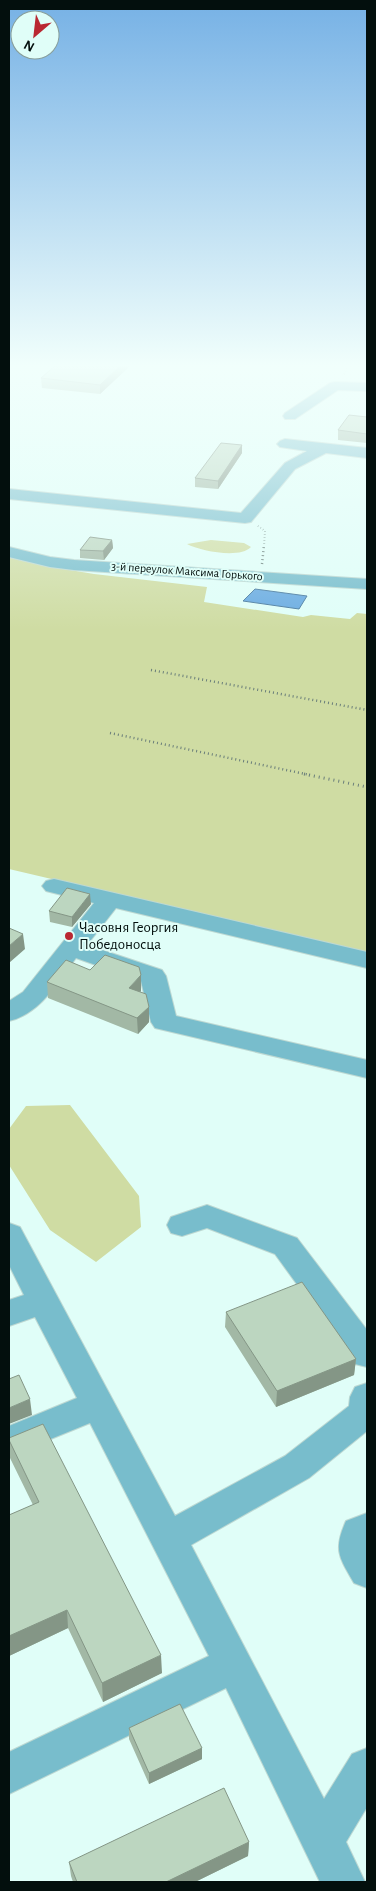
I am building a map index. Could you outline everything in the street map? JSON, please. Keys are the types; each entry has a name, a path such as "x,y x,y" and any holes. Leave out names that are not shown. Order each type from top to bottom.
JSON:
{"street":[{"path":"9,494 245,518 290,466 314,453"},
{"name":"3-й переулок Максима Горького","path":"9,552 66,564 367,584"},
{"path":"54,886 367,960"},
{"path":"9,1013 32,998 110,899"},
{"path":"71,948 153,976 164,1022 367,1069"},
{"path":"182,1225 207,1216 286,1246 367,1354"},
{"path":"9,1235 234,1664 343,1882"},
{"path":"9,1313 43,1300"},
{"path":"168,1539 297,1467 365,1413 367,1397"},
{"path":"9,1441 98,1404"},
{"path":"367,1529 359,1533 356,1552 367,1571"},
{"path":"9,1772 234,1664"},
{"path":"322,1840 367,1769"}],"path":[{"path":"245,518 265,530 262,563 258,576"},
{"path":"151,670 367,710"},
{"path":"110,732 367,787"}],"green space":[{"path":"211,540 244,543 251,547 246,551 238,553 220,553 187,544"},
{"path":"9,554 40,565 94,574 207,587 204,602 303,617 311,615 350,619 357,613 367,614 367,953 9,869"},
{"path":"70,1105 139,1196 141,1227 96,1262 50,1230 9,1165 9,1129 26,1106"}],"water":[{"path":"255,589 307,596 299,609 243,601"}],"building":[{"path":"213,453 237,453 218,481 195,478"},
{"path":"90,537 112,540 103,551 80,550"},
{"path":"67,888 90,894 72,917 49,911"},
{"path":"9,928 23,934 9,946"},
{"path":"105,955 139,967 141,975 129,988 146,994 149,1007 137,1018 47,982 66,960 90,970"},
{"path":"302,1282 356,1359 277,1391 226,1312"},
{"path":"19,1375 30,1399 9,1408 9,1379"},
{"path":"43,1424 161,1655 102,1683 67,1610 9,1636 9,1515 39,1502 9,1438"},
{"path":"180,1704 202,1748 149,1773 129,1728"},
{"path":"224,1788 249,1842 166,1882 77,1882 69,1862"}],"place":[{"name":"Часовня Георгия Победоносца","path":"69,936"}]}
